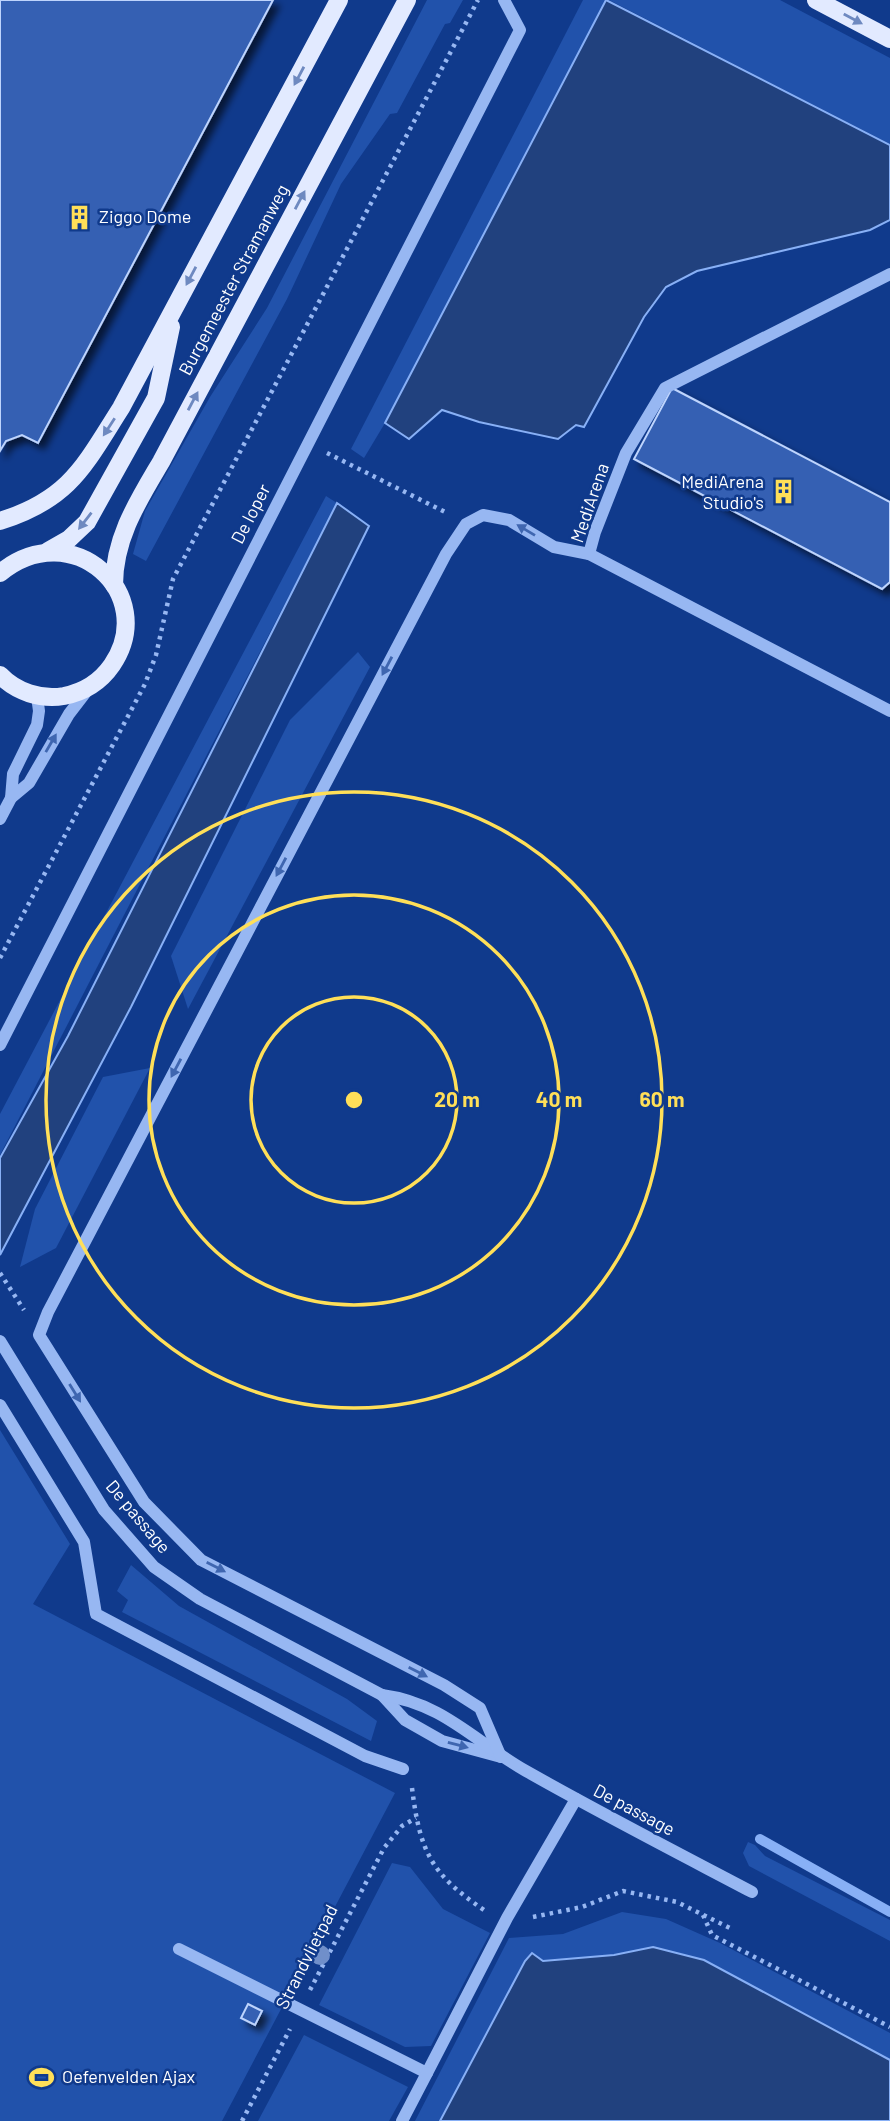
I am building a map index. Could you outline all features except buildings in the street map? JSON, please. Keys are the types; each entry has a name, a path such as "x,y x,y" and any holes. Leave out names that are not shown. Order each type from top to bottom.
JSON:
{"main road":[{"path":"0,521 27,512 52,498 83,468 121,408 340,0"},
{"name":"Burgemeester Stramanweg","path":"114,584 118,544 136,503 161,462 407,0"},
{"path":"816,0 890,39"},
{"path":"48,551 87,522 156,398 176,303"},
{"path":"0,675 19,689 37,696 74,694 92,685 106,673 117,657 125,621 122,602 114,584 101,570 85,559 68,553 48,551 30,555 4,568"}],"street":[{"name":"De loper","path":"0,1045 520,30 504,0"},
{"name":"MediArena","path":"890,274 664,388 626,453 589,554 890,711"},
{"path":"500,1756 480,1708 444,1685 201,1560 144,1502 38,1335 446,554 467,524 483,515 509,520 554,547 589,554"},
{"path":"0,819 11,798 29,783 69,714 92,685"},
{"path":"11,798 13,774 37,726 37,696"},
{"name":"De passage","path":"2,1344 104,1510 154,1567 200,1599 382,1695 406,1699 434,1710 500,1756 576,1800 752,1892"},
{"path":"0,1405 84,1542 96,1614 365,1756 403,1769"},
{"name":"De passage","path":"382,1695 405,1720 442,1741 500,1756"},
{"path":"402,2121 508,1918 576,1800"},
{"path":"178,1949 427,2073"}],"path":[{"path":"0,958 145,684 156,655 173,579 478,0"},
{"path":"307,443 467,524"},
{"path":"0,1273 23,1310"},
{"name":"Strandvlietpad","path":"242,2121 384,1848 402,1826 415,1818"},
{"path":"677,1902 730,1928"},
{"path":"702,1914 712,1934 890,2027"}],"shaded area":[{"path":"427,0 463,0 450,23 445,24 397,113 390,114 341,184 287,299 146,561 133,554 145,511 210,397 267,308"},
{"path":"583,0 606,0 385,423 364,458 351,449"},
{"path":"606,0 890,145 890,220 870,230 697,271 666,287 644,317 584,427 576,425 558,439 479,422 442,410 409,439 385,423"},
{"path":"609,0 780,0 890,58 890,144"},
{"path":"326,496 337,503 0,1155 0,1114"},
{"path":"337,503 369,526 131,1007 0,1255 0,1158 68,1036"},
{"path":"358,652 370,667 188,1009 171,956 290,720"},
{"path":"150,1068 56,1248 20,1267 35,1209 103,1077"},
{"path":"0,1430 70,1544 33,1604 395,1793 222,2121 0,2121"},
{"path":"131,1565 179,1606 347,1699 377,1721 371,1741 122,1612 128,1600 117,1591"},
{"path":"748,1842 755,1845 765,1856 890,1920 890,1941 749,1866 743,1853"},
{"path":"392,1863 410,1867 443,1909 490,1933 431,2046 405,2047 319,2005"},
{"path":"622,1912 666,1919 720,1943 890,2033 890,2060 704,1960 653,1947 614,1955 543,1961 532,1954 525,1961 440,2121 415,2121 509,1938 563,1934"},
{"path":"653,1947 704,1960 890,2060 890,2121 440,2121 525,1961 532,1953 543,1961 614,1955"},
{"path":"304,2035 408,2087 389,2121 258,2121"}],"waterway":[{"path":"760,1839 890,1912"}],"place":[{"name":"Ziggo Dome","path":"79,217"},
{"name":"MediArena Studio's","path":"784,492"},
{"name":"Oefenvelden Ajax","path":"42,2077"}]}
